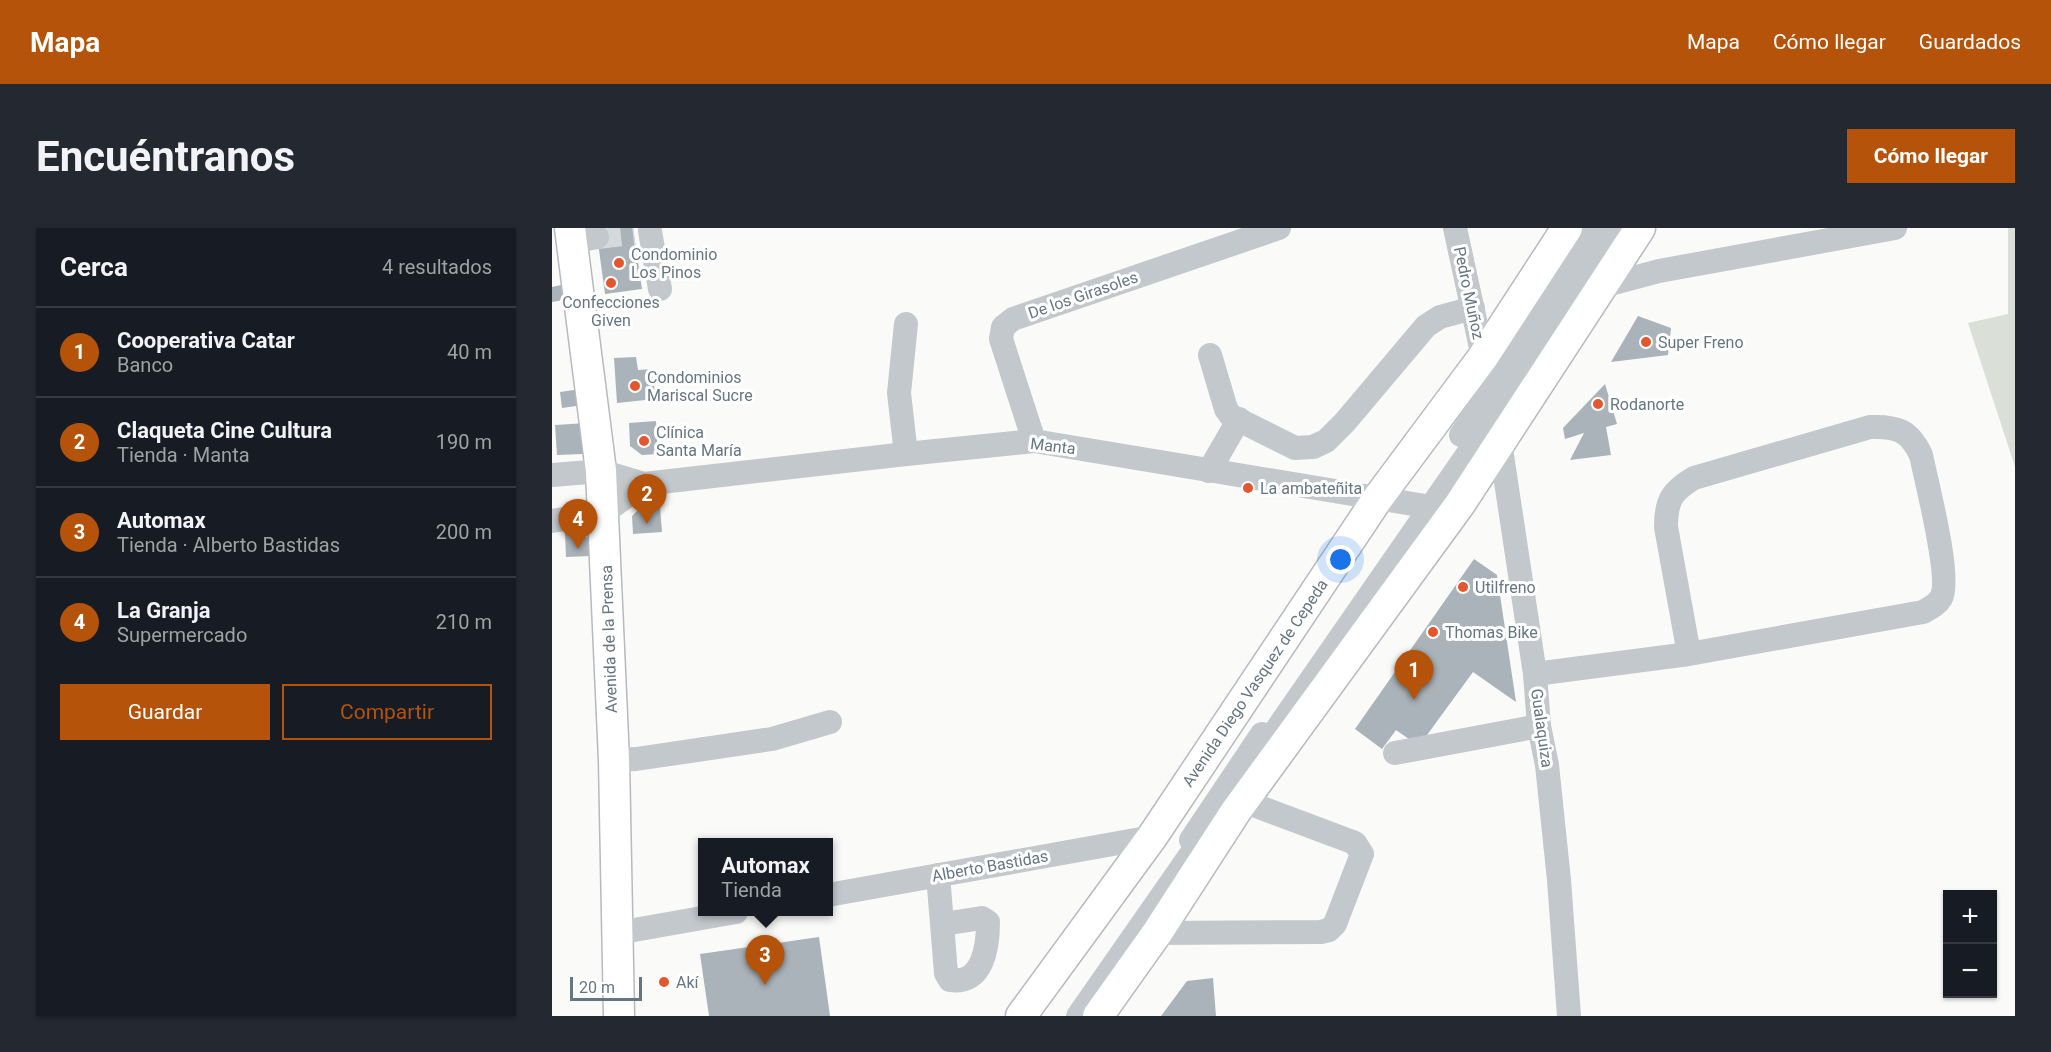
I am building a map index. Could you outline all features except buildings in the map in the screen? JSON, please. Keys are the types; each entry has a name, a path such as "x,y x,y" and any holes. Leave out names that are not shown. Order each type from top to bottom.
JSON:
{"main road":[{"name":"Avenida Diego Vasquez de Cepeda","path":"1021,1016 1152,837 1378,498 1483,357 1567,228"},
{"path":"1098,1016 1156,933 1435,505 1500,442 1640,228"},
{"name":"Avenida de la Prensa","path":"580,236 601,471 614,760 619,1016"}],"street":[{"name":"De los Girasoles","path":"1034,441 1001,339 1003,327 1013,319 1279,228"},
{"name":"Pedro Muñoz","path":"1455,228 1483,357"},
{"path":"1071,1016 1435,505 1594,228"},
{"path":"1078,1016 1435,505 1519,380 1616,228"},
{"path":"1603,286 1659,271 1895,228"},
{"path":"651,231 660,289"},
{"path":"1210,355 1226,409 1231,416 1295,448 1313,447 1326,441 1345,422 1426,326 1440,317 1473,308"},
{"path":"906,324 899,393 906,454"},
{"path":"1209,471 1239,419"},
{"path":"1535,674 1689,654 1923,612 1934,606 1942,597 1945,573 1921,455 1914,441 1901,430 1886,426 1870,427 1694,478 1680,486 1670,497 1665,512 1665,527 1689,654"},
{"name":"Manta","path":"601,471 644,484 1034,441 1378,498 1435,505"},
{"name":"Gualaquiza","path":"1500,442 1535,674 1539,726 1547,765 1559,880 1569,1016"},
{"path":"552,475 601,471"},
{"name":"Manta","path":"552,521 603,513 644,484"},
{"path":"614,760 772,740 830,723"},
{"path":"1395,753 1539,726"},
{"path":"1156,933 1321,932 1329,930 1335,924 1362,854 1360,848 1355,843 1243,801"},
{"name":"Alberto Bastidas","path":"833,894 1152,837"},
{"path":"938,875 943,924"},
{"path":"617,933 713,916"}],"shaded area":[{"path":"2008,228 2015,228 2015,467 1968,323 2008,314"}],"tunnel":[{"path":"597,237 634,233"}],"place":[{"name":"Condominio Los Pinos","path":"619,263"},
{"name":"Confecciones Given","path":"611,283"},
{"name":"Super Freno","path":"1646,342"},
{"name":"Condominios Mariscal Sucre","path":"635,386"},
{"name":"Rodanorte","path":"1598,404"},
{"name":"Clínica Santa María","path":"644,441"},
{"name":"La ambateñita","path":"1248,488"},
{"name":"Claqueta Cine Cultura","path":"647,524"},
{"name":"La Granja","path":"578,549"},
{"name":"Utilfreno","path":"1463,587"},
{"name":"Thomas Bike","path":"1433,632"},
{"name":"Cooperativa Catar","path":"1414,700"},
{"name":"Akí","path":"664,982"},
{"name":"Automax","path":"765,985"}]}
